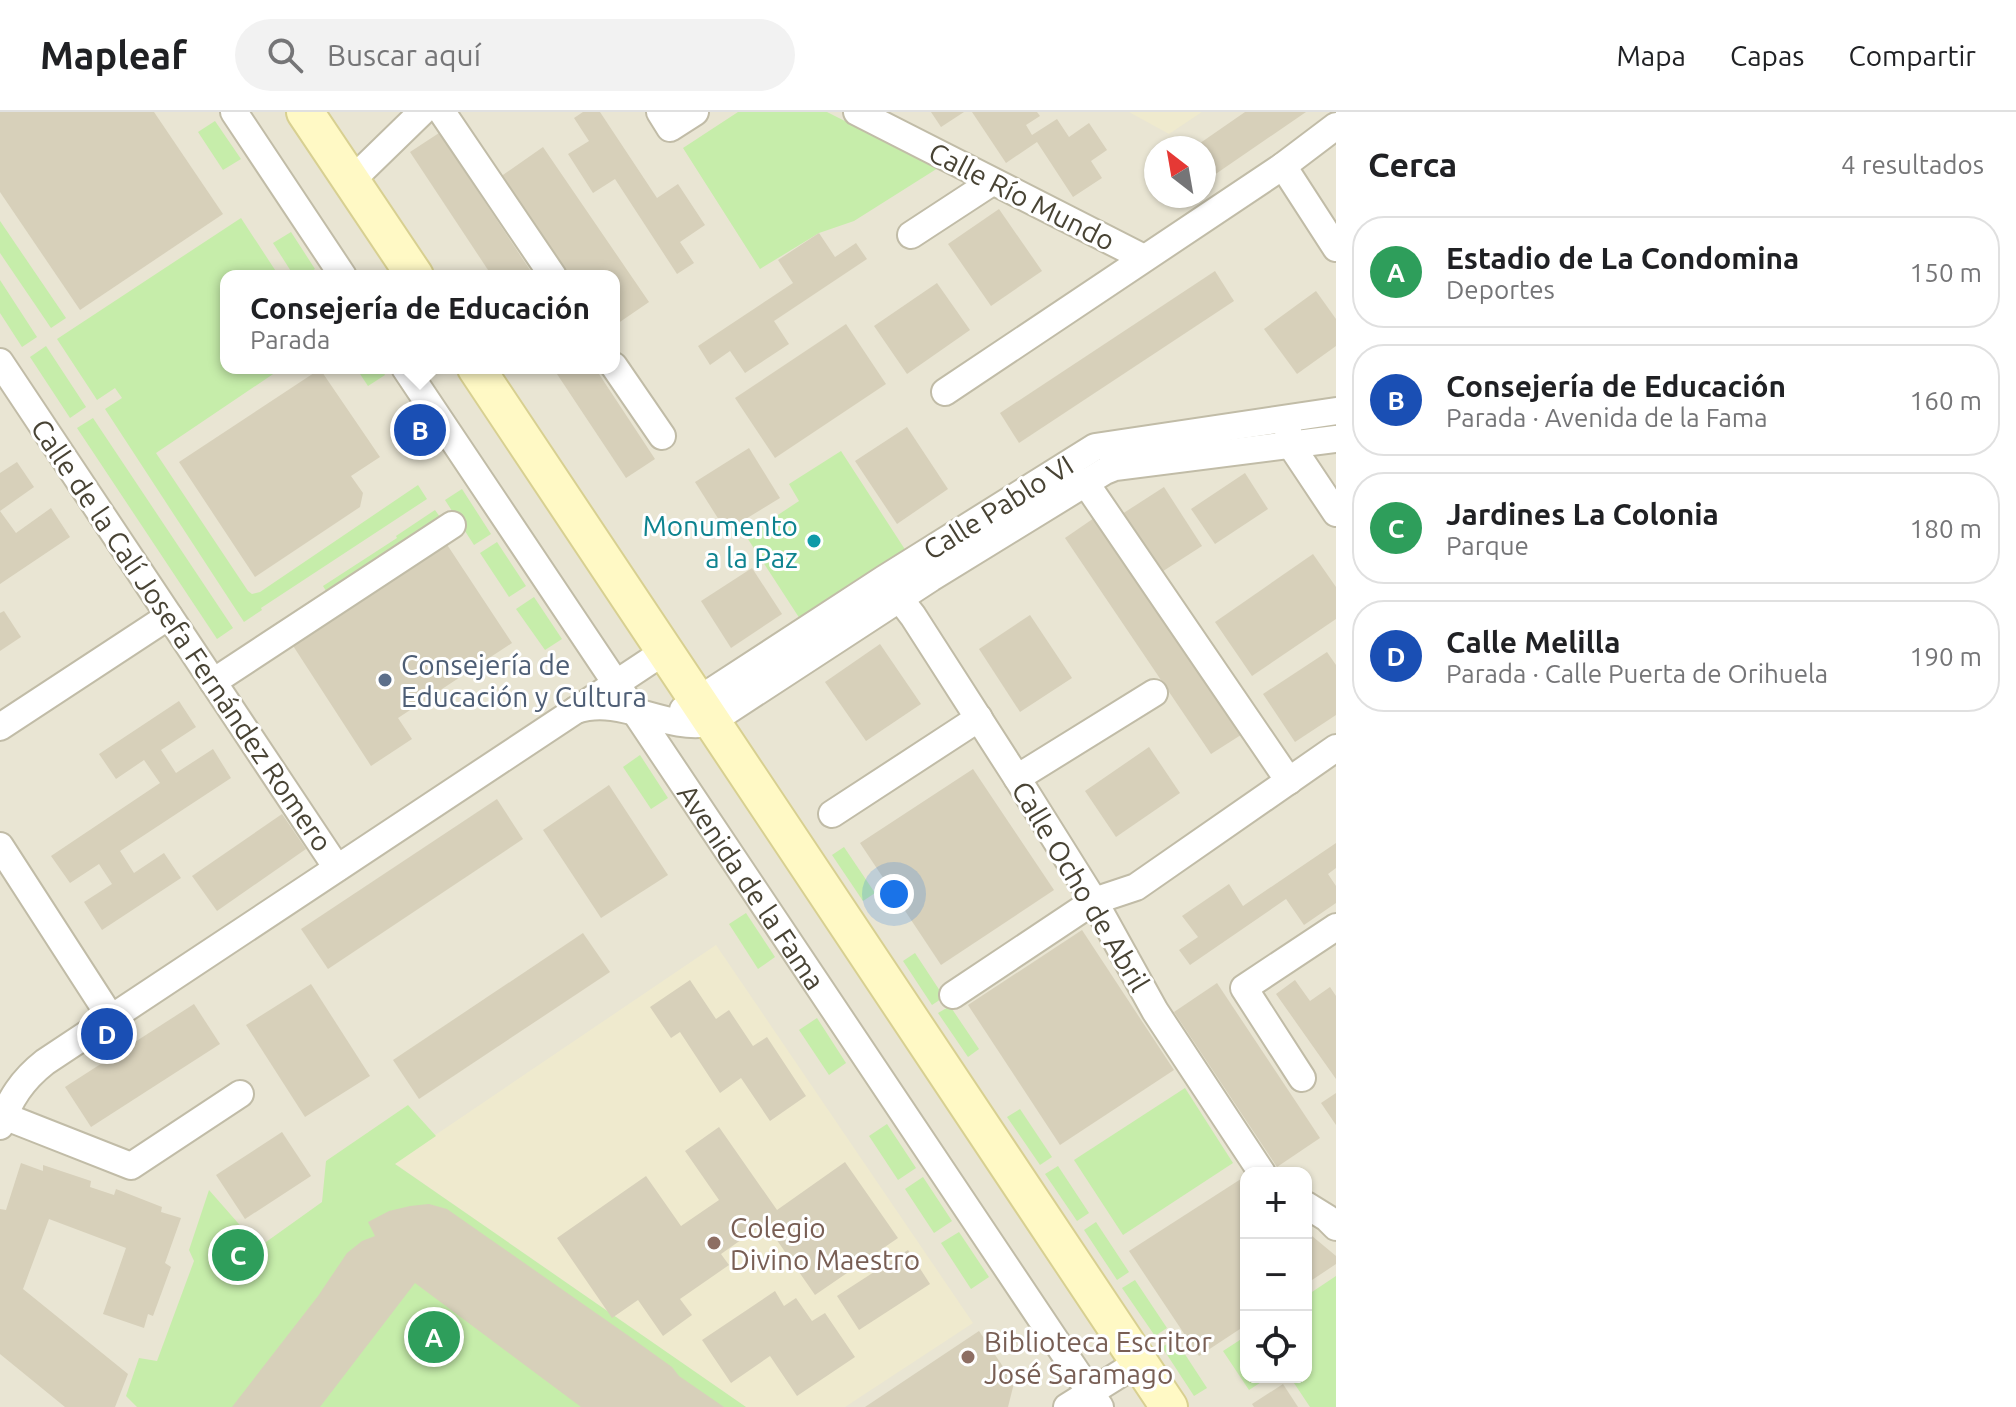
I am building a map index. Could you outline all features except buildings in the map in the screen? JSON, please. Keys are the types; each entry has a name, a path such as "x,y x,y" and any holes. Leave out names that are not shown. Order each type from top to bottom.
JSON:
{"main road":[{"path":"305,112 411,270"},
{"name":"Avenida de la Fama","path":"480,374 665,651 695,714 1169,1407"}],"street":[{"path":"234,112 339,270"},
{"path":"351,181 422,112"},
{"path":"442,112 549,270"},
{"path":"660,112 670,128 695,112"},
{"name":"Calle Río Mundo","path":"857,112 1144,258"},
{"path":"945,392 1283,166 1336,126"},
{"path":"1283,166 1336,248"},
{"path":"911,235 992,182"},
{"name":"Avenida de la Fama","path":"409,374 1095,1400"},
{"path":"619,374 662,436"},
{"name":"Calle de la Calí Josefa Fernández Romero","path":"4,377 169,616 337,868"},
{"name":"Calle Pablo VI","path":"576,710 598,705 635,712 695,714 892,589 1095,447 1336,411"},
{"path":"1286,418 1290,444 1336,513"},
{"name":"Calle Pablo VI","path":"892,589 1115,467 1336,439"},
{"path":"1085,482 1289,781"},
{"path":"213,682 452,525"},
{"name":"Calle Ocho de Abril","path":"892,589 1017,778 1094,901 1155,1011 1258,1167"},
{"path":"0,727 169,616"},
{"path":"240,1094 131,1166 2,1121 16,1091 45,1062 665,651"},
{"path":"1017,778 1154,693"},
{"path":"675,772 667,751 668,733 695,714"},
{"path":"832,814 979,718"},
{"path":"953,995 1094,901 1136,887 1336,748"},
{"path":"4,861 111,1018"},
{"path":"1302,1078 1244,988 1336,927"},
{"path":"1067,1407 1095,1400 1139,1362"}],"shaded area":[{"path":"0,112 1336,112 1336,1407 0,1407"},
{"path":"1129,112 1202,112 1169,134"},
{"name":"Colegio Divino Maestro","path":"716,945 973,1323 845,1407 746,1407 394,1163"}],"green space":[{"path":"738,112 827,112 938,168 854,221 819,233 760,269 683,148"},
{"path":"215,121 241,159 223,170 198,132"},
{"path":"241,218 275,270 220,270 220,374 273,374 156,453 252,594 260,592 418,485 427,499 244,622 105,409 122,398 115,388 97,400 57,339"},
{"path":"0,221 66,318 51,328 0,253"},
{"path":"291,232 315,269 290,270 273,243"},
{"path":"0,280 37,337 22,347 0,313"},
{"path":"46,346 86,407 70,418 30,357"},
{"path":"360,374 384,374 385,375 368,386"},
{"path":"93,418 233,628 217,639 77,428"},
{"path":"841,451 906,551 800,619 746,536 799,501 789,484"},
{"path":"462,489 491,534 474,545 445,500"},
{"path":"435,510 445,524 331,599 323,586"},
{"path":"497,542 526,586 509,597 480,553"},
{"path":"534,597 562,639 545,650 516,609"},
{"path":"640,755 668,798 651,809 623,767"},
{"path":"844,847 875,893 863,901 832,855"},
{"path":"746,913 775,957 758,969 729,924"},
{"path":"915,953 944,997 932,1005 903,961"},
{"path":"950,1006 979,1049 968,1057 938,1013"},
{"path":"817,1018 846,1063 829,1075 799,1030"},
{"path":"1185,1088 1233,1163 1123,1235 1074,1160"},
{"path":"408,1105 436,1136 395,1164 746,1407 137,1407 126,1396 139,1358 157,1361 194,1261 189,1250 209,1190 259,1247 322,1202 326,1161"},
{"path":"1020,1109 1052,1157 1040,1165 1007,1117"},
{"path":"887,1124 916,1168 898,1180 869,1136"},
{"path":"1058,1166 1089,1213 1077,1221 1045,1174"},
{"path":"923,1177 952,1221 934,1233 905,1189"},
{"path":"1096,1222 1129,1272 1117,1280 1084,1230"},
{"path":"959,1232 989,1277 971,1289 941,1243"},
{"path":"1336,1276 1336,1407 1310,1407 1294,1383 1312,1383 1312,1292"},
{"path":"1135,1280 1167,1328 1155,1336 1122,1288"},
{"path":"1175,1339 1207,1388 1194,1396 1162,1347"},
{"path":"1240,1340 1240,1376 1223,1351"},
{"path":"1244,1383 1260,1383 1249,1390"}],"place":[{"name":"Consejería de Educación","path":"420,430"},
{"name":"Monumento a la Paz","path":"814,541"},
{"name":"Consejería de Educación y Cultura","path":"385,680"},
{"name":"Calle Melilla","path":"107,1034"},
{"name":"Colegio Divino Maestro","path":"714,1243"},
{"name":"Jardines La Colonia","path":"238,1255"},
{"name":"Estadio de La Condomina","path":"434,1337"},
{"name":"Biblioteca Escritor José Saramago","path":"968,1357"}]}
